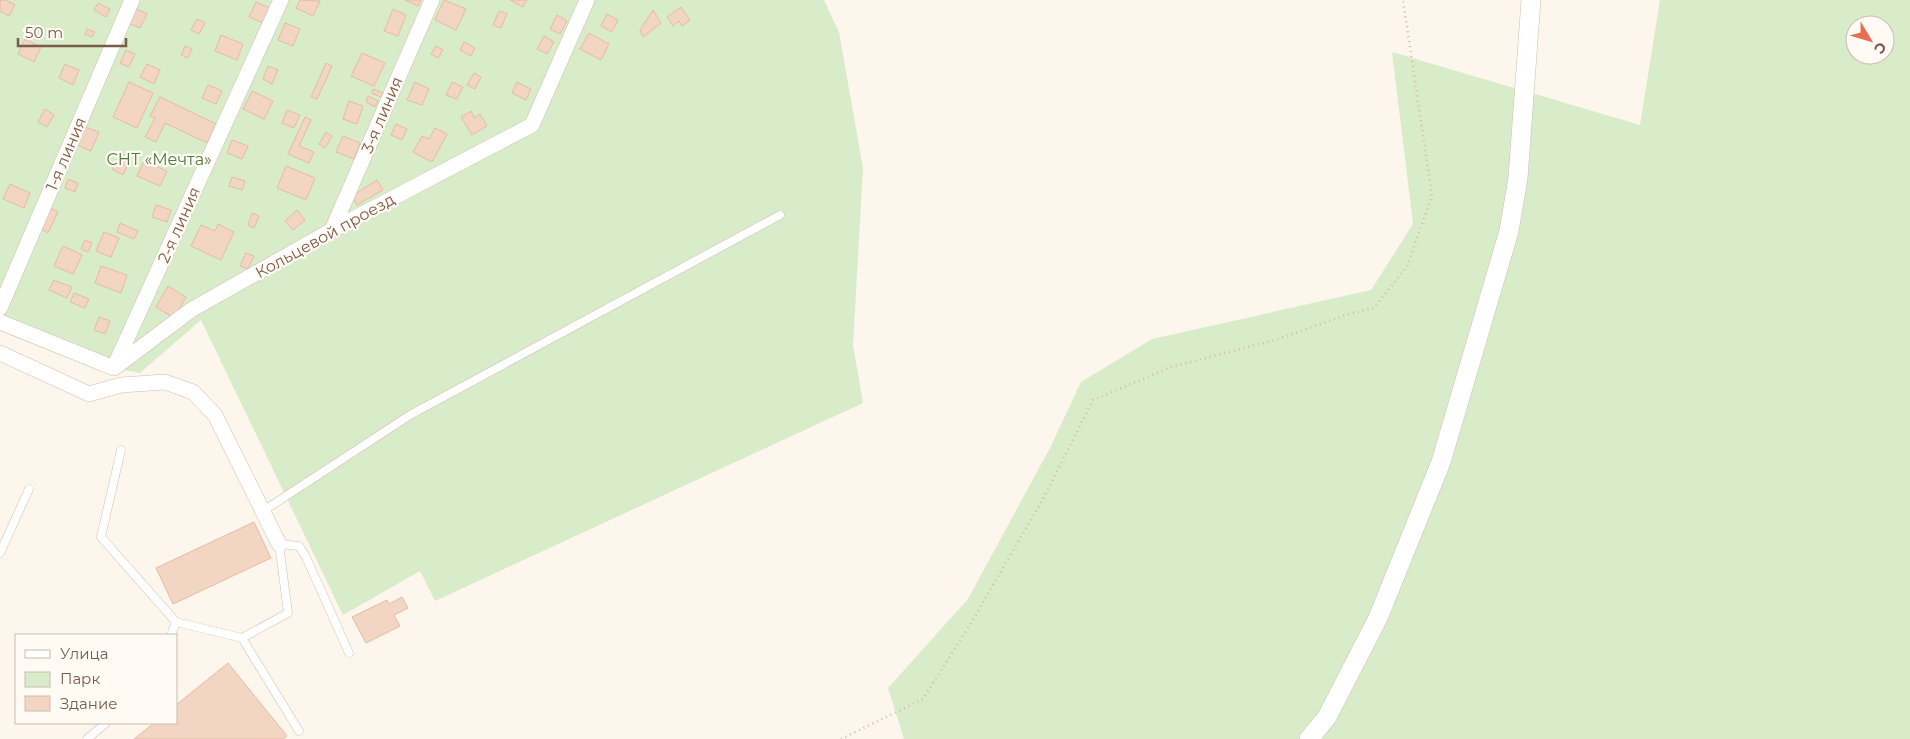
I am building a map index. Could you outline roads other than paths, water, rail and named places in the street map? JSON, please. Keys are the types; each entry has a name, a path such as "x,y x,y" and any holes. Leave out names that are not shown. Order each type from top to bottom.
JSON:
{"street":[{"name":"1-я линия","path":"0,308 132,0"},
{"name":"2-я линия","path":"114,368 281,0"},
{"name":"3-я линия","path":"332,230 432,0"},
{"name":"Кольцевой проезд","path":"114,368 192,310 332,230 532,125 587,0"},
{"path":"1309,739 1327,717 1378,618 1441,462 1509,231 1518,178 1531,0"},
{"path":"0,322 114,368"},
{"path":"0,353 89,394 121,385 165,382 193,392 215,415 280,544"}],"lane":[{"path":"263,511 410,415 780,215"},
{"path":"121,450 101,537 176,622 242,638 288,613 280,544 299,546 306,557 349,654"},
{"path":"0,553 29,489"},
{"path":"171,634 176,622"},
{"path":"242,638 300,731"},
{"path":"86,739 105,724"}],"park label":[{"name":"СНТ «Мечта»","path":"159,159"}]}
